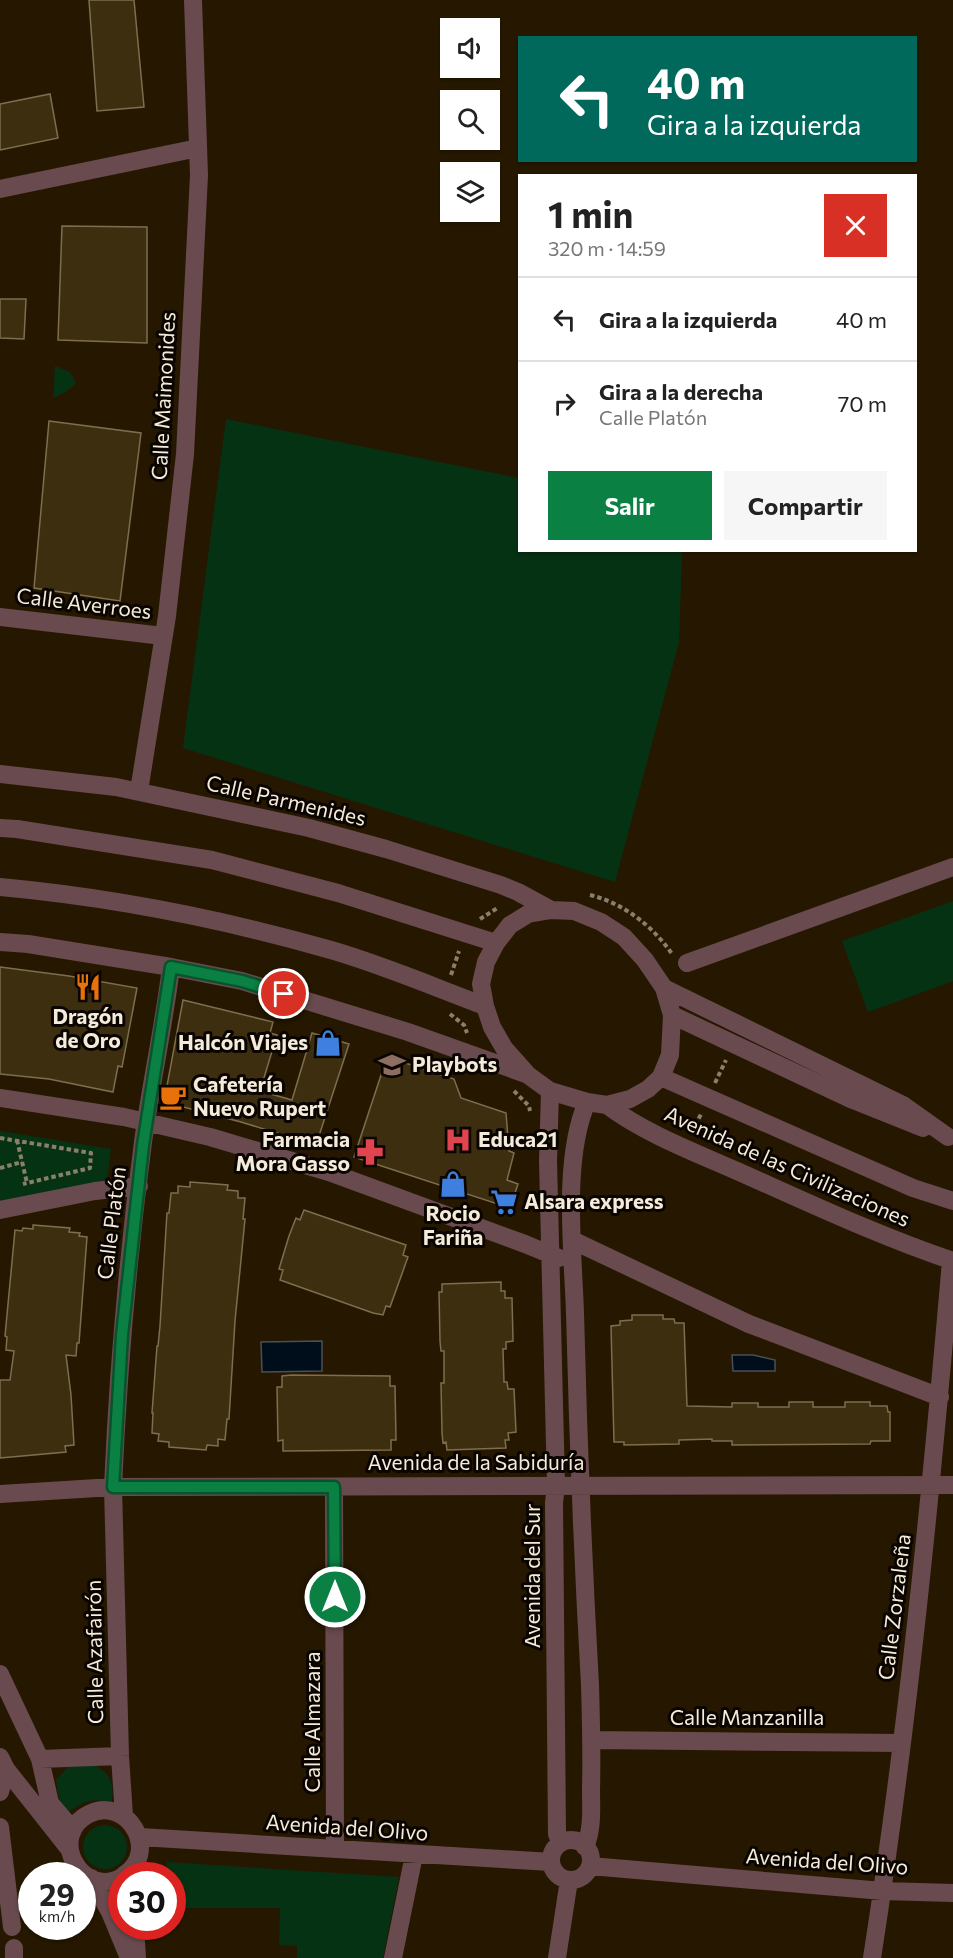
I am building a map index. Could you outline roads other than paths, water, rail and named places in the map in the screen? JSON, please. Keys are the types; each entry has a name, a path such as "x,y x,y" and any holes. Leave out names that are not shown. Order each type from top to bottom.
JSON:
{"street":[{"name":"Calle Maimonides","path":"139,791 164,636 185,454 199,175 193,0"},
{"path":"0,189 198,148"},
{"name":"Calle Averroes","path":"0,617 164,636"},
{"name":"Calle Parmenides","path":"0,774 139,791 309,828 501,885 551,910"},
{"path":"0,828 212,860 338,893 496,943"},
{"path":"687,963 953,867"},
{"path":"0,887 41,891 198,917 332,950 485,1006"},
{"path":"551,910 574,911 601,922 624,937 645,960 664,988 672,1015 670,1055 661,1077 648,1089 630,1099 607,1105 587,1102 550,1091 528,1075 504,1048 492,1028 481,984 486,962 496,943 510,926 528,914 551,910"},
{"path":"0,942 171,967 242,981 408,1032 528,1075"},
{"name":"Calle Platón","path":"113,1487 122,1335 146,1122 171,967"},
{"path":"664,988 903,1105 950,1138"},
{"path":"672,1015 853,1100 950,1138"},
{"path":"661,1077 913,1188 953,1201"},
{"name":"Avenida del Sur","path":"550,1091 548,1161 556,1485 554,1503 557,1834 561,1844"},
{"path":"0,1098 146,1122 210,1137 329,1172 573,1264"},
{"path":"585,1846 591,1821 592,1740 580,1485 572,1240 572,1162 580,1118 587,1102"},
{"name":"Avenida de las Civilizaciones","path":"607,1105 627,1121 696,1153 882,1236 952,1261"},
{"path":"0,1210 95,1191 139,1186"},
{"path":"572,1240 749,1324 940,1397"},
{"name":"Calle Zorzaleña","path":"872,1958 902,1743 931,1484 952,1261"},
{"name":"Avenida de la Sabiduría","path":"0,1494 113,1487 953,1485"},
{"name":"Calle Azafairón","path":"113,1487 120,1756 124,1816"},
{"name":"Calle Almazara","path":"334,1487 335,1849"},
{"path":"0,1674 40,1759 50,1803 73,1830"},
{"name":"Calle Manzanilla","path":"592,1740 902,1743"},
{"path":"40,1759 120,1756"},
{"path":"2,1764 70,1850"},
{"path":"0,1792 2,1764"},
{"path":"73,1862 70,1850 73,1830 80,1820 101,1810 113,1811 124,1816 134,1825 140,1837 141,1850 137,1862"},
{"path":"0,1827 12,1927"},
{"name":"Avenida del Olivo","path":"140,1837 551,1862"},
{"path":"569,1841 585,1846 589,1852 590,1866 586,1873 578,1879 561,1878 554,1871 551,1862 555,1848 569,1841"},
{"path":"393,1958 414,1855"},
{"name":"Avenida del Olivo","path":"590,1866 883,1891 953,1893"},
{"path":"557,1958 569,1880"},
{"path":"96,1887 110,1912 129,1958"},
{"path":"136,1940 137,1958"}],"water":[{"path":"322,1341 322,1371 262,1372 261,1342"},
{"path":"732,1355 753,1355 775,1360 775,1371 733,1371"}],"place":[{"name":"Dragón de Oro","path":"88,987"},
{"name":"Halcón Viajes","path":"328,1043"},
{"name":"Playbots","path":"392,1065"},
{"name":"Cafetería Nuevo Rupert","path":"173,1097"},
{"name":"Educa21","path":"458,1140"},
{"name":"Farmacia Mora Gasso","path":"370,1152"},
{"name":"Rocio Fariña","path":"453,1184"},
{"name":"Alsara express","path":"504,1202"}]}
